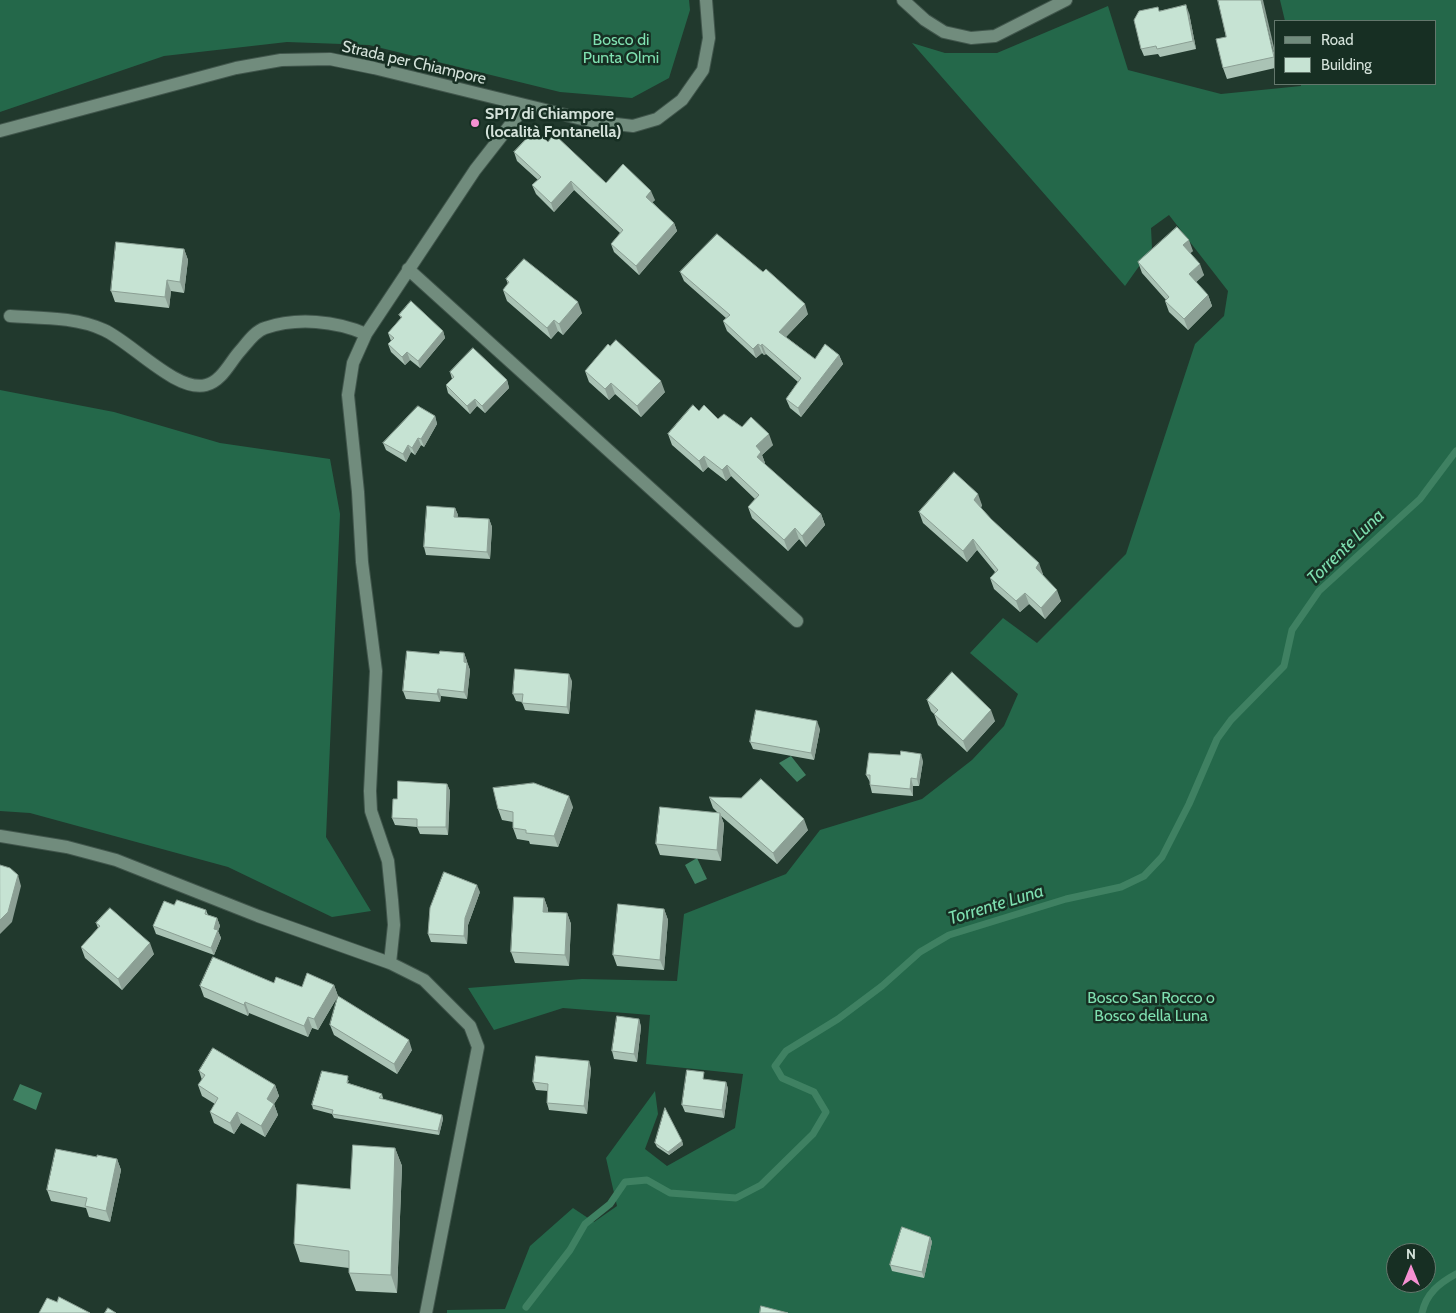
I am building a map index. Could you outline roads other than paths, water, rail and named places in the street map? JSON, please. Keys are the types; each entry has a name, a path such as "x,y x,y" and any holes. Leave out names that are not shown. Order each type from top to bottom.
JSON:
{"street":[{"name":"Strada per Chiampore","path":"0,131 236,68 281,60 330,59 590,121 633,126 657,119 682,100 703,70 709,38 706,0"},
{"path":"903,0 924,20 944,32 971,38 995,36 1066,0"},
{"path":"390,963 394,925 388,861 371,804 376,670 362,562 358,492 348,395 353,363 366,334 408,269 475,170 525,106"},
{"path":"408,269 797,621"},
{"path":"10,316 71,321 104,330 131,346 163,372 184,382 205,386 221,377 252,337 264,328 297,322 328,323 351,328 366,334"},
{"path":"0,836 67,847 116,860 267,920 390,963 424,980 470,1026 478,1047 426,1313"}],"waterway":[{"name":"Torrente Luna","path":"526,1307 570,1250 585,1224 610,1204 625,1182 647,1180 670,1193 736,1198 761,1185 813,1134 826,1112 814,1092 782,1078 775,1066 786,1051 838,1019 882,986 920,952 949,935 1066,899 1121,887 1144,876 1162,857 1189,804 1217,739 1231,720 1284,666 1292,630 1319,591 1420,499 1456,451"},
{"path":"1422,1313 1427,1300 1434,1290 1456,1274"}],"place":[{"name":"SP17 di Chiampore (località Fontanella)","path":"475,123"}],"park label":[{"name":"Bosco di Punta Olmi","path":"621,49"},
{"name":"Bosco San Rocco o Bosco della Luna","path":"1151,1007"}]}
